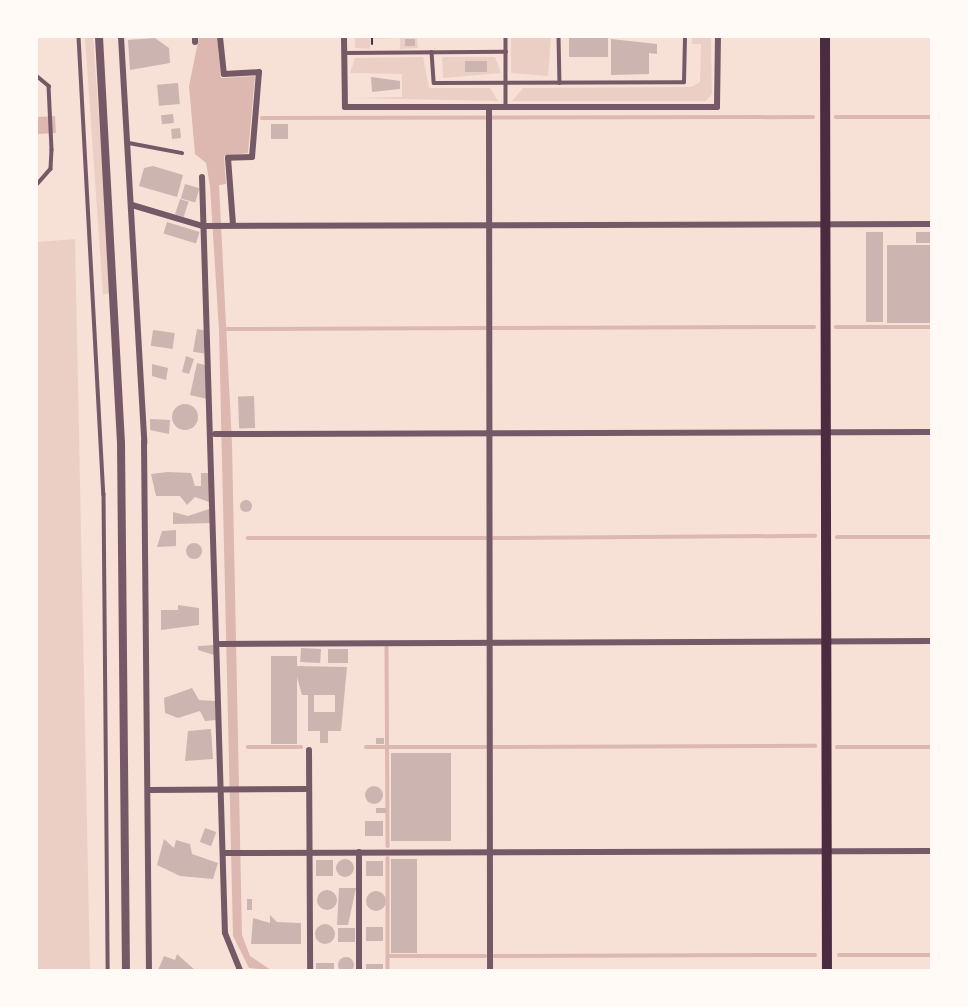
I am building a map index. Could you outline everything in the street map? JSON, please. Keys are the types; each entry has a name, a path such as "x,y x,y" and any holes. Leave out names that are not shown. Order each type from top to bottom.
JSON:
{"main road":[{"path":"825,37 827,970"}],"street":[{"path":"99,37 120,431 126,970"},
{"path":"121,37 132,205 150,790 149,970"},
{"path":"220,37 224,74 258,72 251,157 228,158 233,225"},
{"path":"344,37 345,107 489,109 717,107 718,37"},
{"path":"489,109 490,970"},
{"path":"202,177 207,225 216,434 227,948 240,970"},
{"path":"132,205 207,225 931,224"},
{"path":"216,434 931,432"},
{"path":"222,644 931,641"},
{"path":"309,750 310,970"},
{"path":"150,790 309,789"},
{"path":"225,853 931,850"},
{"path":"359,852 359,970"}],"lane":[{"path":"79,37 104,494 108,970"},
{"path":"506,37 506,107"},
{"path":"559,37 560,83"},
{"path":"432,52 434,83 684,82 685,37"},
{"path":"344,53 506,52"},
{"path":"37,76 49,86 52,106 51,169 37,185"},
{"path":"129,143 182,153"}],"shaded area":[{"path":"85,37 93,37 103,173 109,293 103,295"},
{"path":"199,37 217,37 221,78 255,76 248,153 224,156 226,184 219,185 232,444 242,935 250,956 271,970 249,968 233,936 219,330 210,186 206,163 195,154 189,86"},
{"path":"355,37 417,37 418,48 400,49 400,38 370,39 370,49 355,48"},
{"path":"511,37 551,37 548,76 511,73"},
{"path":"692,37 711,37 712,94 706,101 512,101 523,88 691,87 700,82 701,44 692,44"},
{"path":"423,57 429,88 490,88 498,101 349,98 402,97 402,74 350,73 355,58"},
{"path":"442,57 495,57 501,73 443,78"},
{"path":"55,116 56,133 38,134 37,117"},
{"path":"75,239 90,970 37,970 37,242"}],"building":[{"path":"569,37 608,37 608,57 569,57"},
{"path":"155,38 169,48 170,63 130,70 128,40"},
{"path":"405,39 415,39 415,46 405,46"},
{"path":"611,39 657,44 657,54 649,53 649,74 611,75"},
{"path":"465,61 487,61 487,72 465,72"},
{"path":"371,77 400,81 400,89 372,92"},
{"path":"178,83 180,104 159,106 157,85"},
{"path":"173,114 174,123 162,124 161,115"},
{"path":"271,124 288,124 288,139 271,139"},
{"path":"180,128 181,138 172,139 171,129"},
{"path":"153,166 183,175 177,197 139,186 144,168"},
{"path":"185,184 199,188 195,203 181,198"},
{"path":"180,199 189,202 184,217 175,214"},
{"path":"167,222 200,232 196,243 163,233"},
{"path":"866,232 883,232 883,322 866,322"},
{"path":"916,232 931,232 931,243 916,243"},
{"path":"887,245 931,245 931,323 887,323"},
{"path":"197,329 208,331 204,354 193,352"},
{"path":"153,330 175,333 173,349 151,346"},
{"path":"186,356 194,359 189,374 182,372"},
{"path":"197,363 209,366 207,399 190,395"},
{"path":"152,364 168,368 166,380 152,376"},
{"path":"254,396 255,428 239,429 238,397"},
{"path":"185,404 194,408 198,417 194,426 185,430 176,426 172,417 176,408"},
{"path":"150,419 170,420 169,434 150,430"},
{"path":"191,473 195,486 201,486 201,473 210,473 209,502 195,497 187,505 180,496 156,496 151,474"},
{"path":"246,500 252,506 246,512 240,506"},
{"path":"212,508 213,523 173,524 173,512 188,516"},
{"path":"176,530 176,546 157,547 162,531"},
{"path":"194,543 202,551 194,559 186,551"},
{"path":"178,605 199,608 199,625 161,630 161,610 178,610"},
{"path":"214,645 214,655 198,650 198,646"},
{"path":"301,648 321,649 320,663 300,662"},
{"path":"328,649 348,649 348,663 328,663"},
{"path":"271,656 297,656 297,666 347,667 341,731 328,731 328,743 320,743 320,731 308,731 308,695 302,695 297,677 297,744 271,744","holes":["314,695 335,695 335,712 314,712"]},
{"path":"192,688 199,700 215,701 216,720 205,721 200,711 178,718 165,713 164,698"},
{"path":"211,729 213,759 185,761 188,731"},
{"path":"376,738 384,738 384,744 376,744"},
{"path":"391,753 451,753 451,841 391,841"},
{"path":"374,786 381,788 381,802 374,804 367,802 365,795 367,788"},
{"path":"376,808 386,808 386,813 376,813"},
{"path":"365,821 383,821 383,836 365,836"},
{"path":"205,828 216,832 211,846 200,842"},
{"path":"164,839 174,848 176,840 190,844 192,854 218,863 213,879 180,876 157,865"},
{"path":"341,859 349,859 354,868 352,875 341,877 336,872 336,864"},
{"path":"391,859 417,859 417,953 391,953"},
{"path":"316,860 333,860 333,876 316,876"},
{"path":"366,861 383,861 383,876 366,876"},
{"path":"339,888 356,888 348,925 337,925"},
{"path":"327,890 334,893 337,900 334,907 327,910 320,907 317,900 320,893"},
{"path":"376,891 383,894 386,901 383,908 376,911 369,908 366,901 369,894"},
{"path":"247,899 252,899 252,910 247,910"},
{"path":"270,915 277,922 301,923 301,944 251,944 253,918 270,923"},
{"path":"325,924 332,927 335,934 332,941 325,944 318,941 315,934 318,927"},
{"path":"366,927 383,927 383,941 366,941"},
{"path":"338,928 355,928 355,942 338,942"},
{"path":"177,954 195,970 158,970 164,956 175,960"},
{"path":"346,957 352,959 352,971 346,973 340,971 338,965 340,959"},
{"path":"316,963 334,963 334,970 316,970"},
{"path":"366,964 383,964 383,970 366,970"}],"waterway":[{"path":"262,118 813,117"},
{"path":"836,117 931,117"},
{"path":"493,328 814,327"},
{"path":"836,327 931,327"},
{"path":"225,329 485,328"},
{"path":"494,538 815,536"},
{"path":"837,537 931,537"},
{"path":"248,538 485,538"},
{"path":"387,647 388,846"},
{"path":"492,747 815,746"},
{"path":"248,747 301,747"},
{"path":"366,747 486,747"},
{"path":"837,747 931,747"},
{"path":"388,858 388,970"},
{"path":"495,956 815,955"},
{"path":"839,955 931,955"},
{"path":"389,956 485,956"}]}
